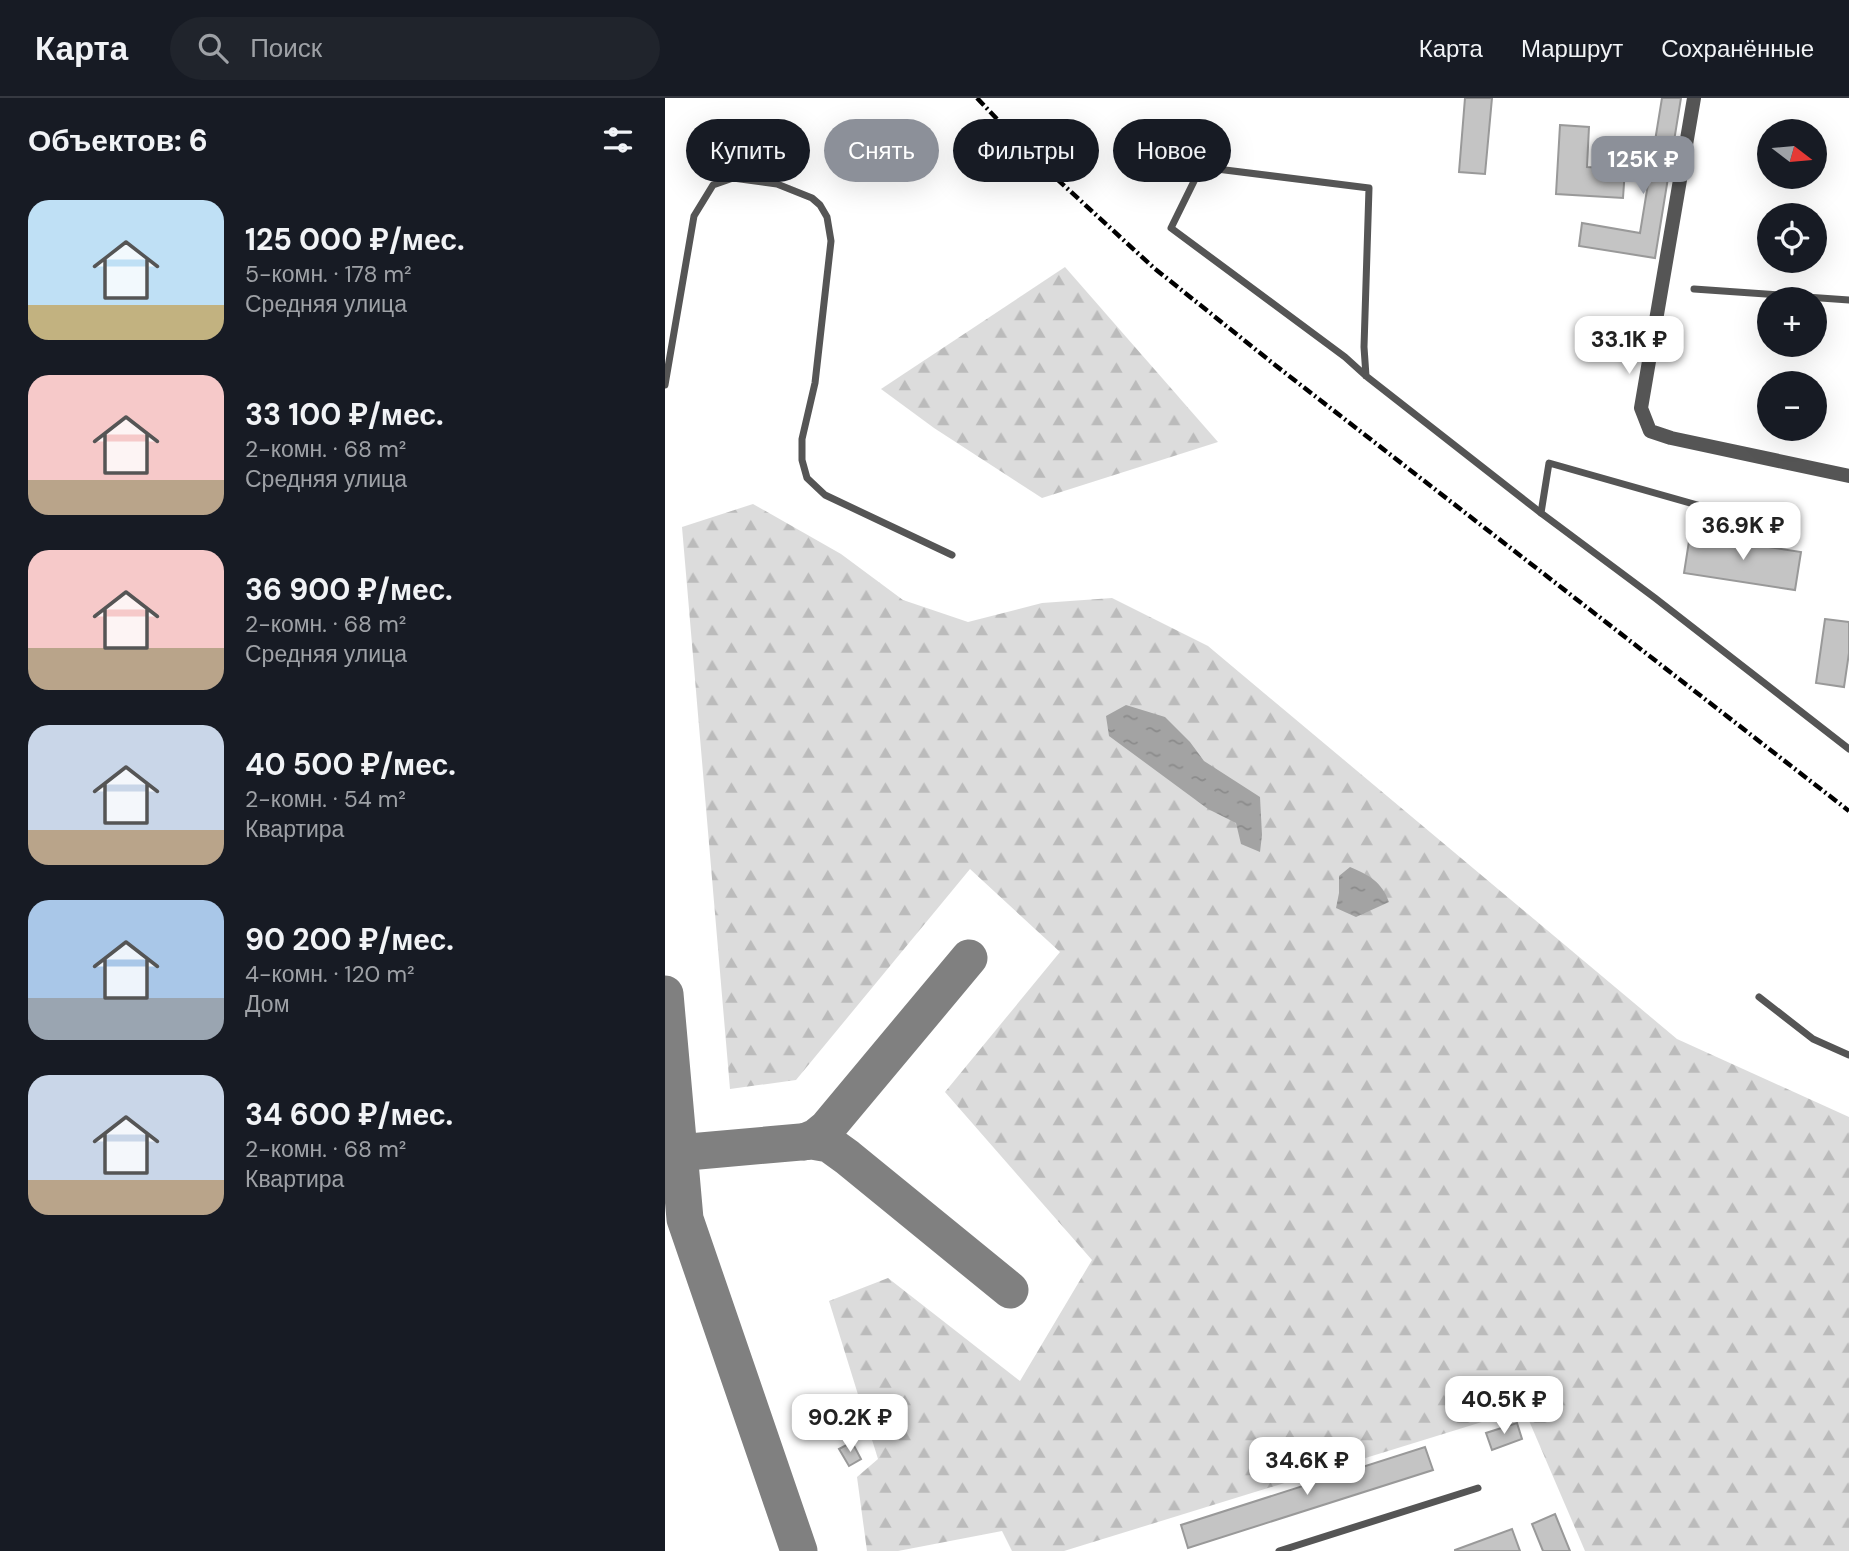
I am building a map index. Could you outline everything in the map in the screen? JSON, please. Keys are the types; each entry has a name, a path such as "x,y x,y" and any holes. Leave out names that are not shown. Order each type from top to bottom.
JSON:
{"street":[{"path":"1694,98 1641,408 1650,431 1671,438 1849,476"}],"lane":[{"path":"1366,376 1364,347 1369,188 1201,167 1171,228 1345,357 1366,376 1541,513 1849,749"},
{"path":"665,385 694,216 713,185 733,178 777,184 812,198 827,217 831,241 815,383 802,439 802,460 807,478 825,495 952,555"},
{"path":"1694,289 1849,300"},
{"path":"1541,513 1549,463 1789,531"},
{"path":"1759,997 1813,1039 1849,1055"},
{"path":"1279,1551 1478,1488"}],"green space":[{"path":"1065,267 1218,442 1042,498 934,428 881,389"},
{"path":"753,504 841,554 903,600 968,622 1042,603 1112,598 1208,646 1677,1039 1849,1117 1849,1551 1585,1551 1524,1409 1064,1551 1012,1551 1002,1531 898,1551 867,1551 857,1477 878,1459 829,1301 888,1278 1020,1381 1092,1260 945,1092 1060,952 970,869 796,1080 730,1089 682,527"}],"water":[{"path":"1126,705 1165,717 1190,742 1204,761 1260,797 1260,852 1241,844 1236,823 1208,809 1109,736 1106,716"},
{"path":"1350,867 1374,880 1383,889 1389,902 1356,917 1336,908 1339,876"}],"building":[{"path":"1465,98 1492,98 1485,174 1459,172"},
{"path":"1662,98 1681,98 1655,258 1579,246 1582,223 1640,233"},
{"path":"1560,125 1589,127 1587,167 1625,169 1623,198 1556,194"},
{"path":"1690,535 1801,552 1795,590 1684,573"},
{"path":"1825,619 1849,622 1849,653 1844,687 1816,683"},
{"path":"1517,1423 1522,1439 1492,1450 1486,1433"},
{"path":"852,1442 861,1459 849,1466 839,1449"},
{"path":"1425,1447 1433,1470 1188,1548 1181,1525"},
{"path":"1555,1514 1570,1551 1543,1551 1532,1524"},
{"path":"1512,1529 1520,1551 1455,1551 1455,1550"}],"taxiway":[{"path":"804,1142 827,1128 969,958"},
{"path":"665,994 685,1219 799,1551"},
{"path":"665,1154 812,1141 829,1144 1010,1290"}],"railway":[{"path":"977,98 1034,158 1154,268 1849,811"}]}
